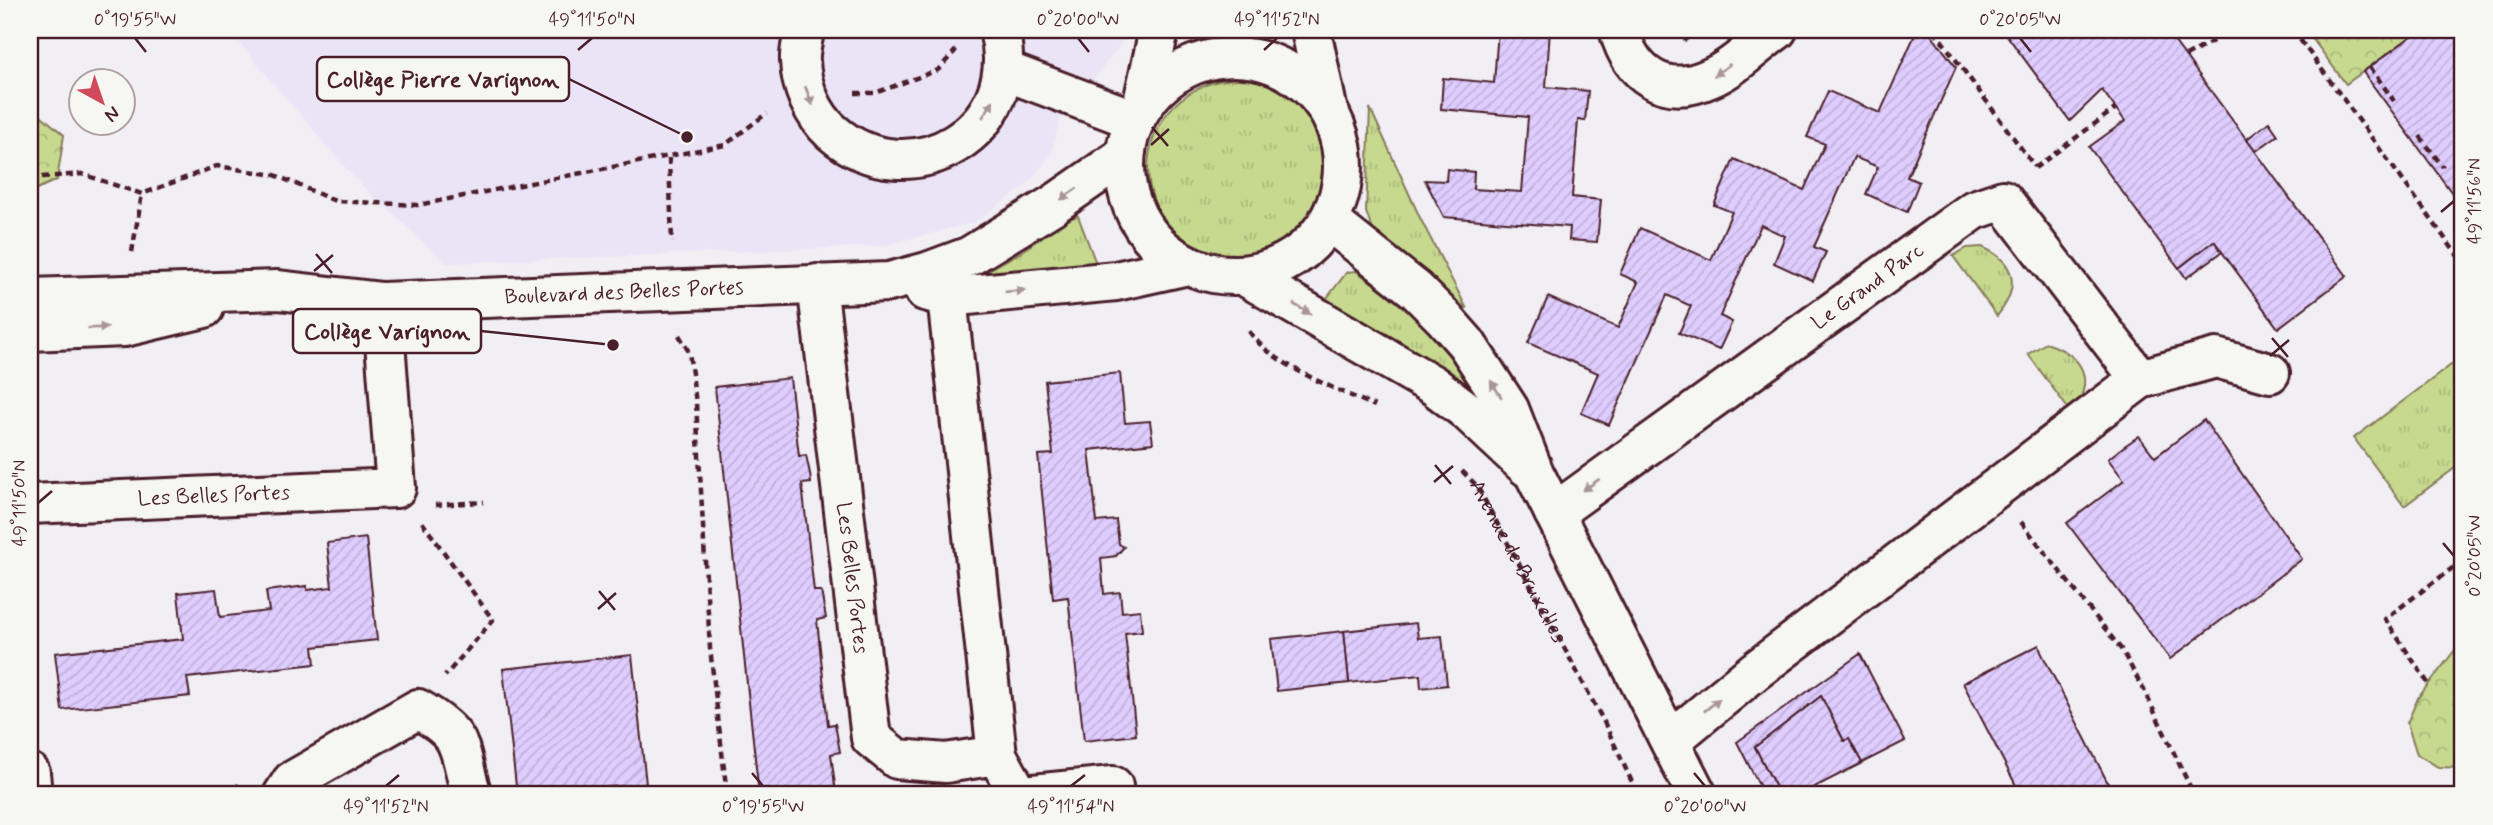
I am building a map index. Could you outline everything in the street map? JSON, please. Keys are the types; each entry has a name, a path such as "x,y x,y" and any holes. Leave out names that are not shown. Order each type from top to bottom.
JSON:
{"street":[{"path":"804,30 799,61 806,94 822,123 848,146 879,159 914,160 946,151 974,131 994,103 1003,70 1003,46 981,36"},
{"path":"1159,30 1134,127 1128,194 1135,212 1157,243 1433,385 1467,411 1534,474"},
{"path":"1311,30 1327,107"},
{"path":"1619,30 1633,65 1665,85 1710,78 1777,30"},
{"path":"1134,127 1177,72 1208,60 1237,56 1264,60 1289,70 1310,86 1327,107 1335,122 1344,156 1342,190 1329,221 1315,240 1293,258 1260,272 1214,271"},
{"path":"1003,70 1134,127"},
{"name":"Boulevard des Belles Portes","path":"30,298 278,290 382,302 889,282 970,256 1134,127"},
{"path":"2003,200 2140,379"},
{"name":"Le Grand Parc","path":"1554,513 1974,210 2003,200"},
{"path":"1329,221 1416,290 1466,344 1509,409 1534,474 1697,795"},
{"name":"Boulevard des Belles Portes","path":"889,282 947,297 1214,271"},
{"name":"Les Belles Portes","path":"817,284 871,738 897,759 946,763 997,755"},
{"name":"Boulevard des Belles Portes","path":"30,331 124,327 278,290"},
{"path":"947,297 997,755 1021,795 1113,786"},
{"path":"382,302 403,497"},
{"path":"1670,741 1755,671 2140,379 2216,358 2270,373"},
{"name":"Les Belles Portes","path":"30,504 403,497"},
{"path":"283,795 292,781 418,709 438,721 459,741 472,795"},
{"path":"30,773 32,795"}],"path":[{"path":"1934,30 2035,168"},
{"path":"2186,56 2233,30"},
{"path":"2293,30 2463,263"},
{"path":"30,178 82,174 142,194 217,166 275,175 335,201 418,205 725,145 778,104 806,94 875,93 938,70 981,36"},
{"path":"2370,67 2394,101"},
{"path":"2003,200 2035,168 2116,108"},
{"path":"2420,136 2442,167"},
{"path":"669,158 672,242"},
{"path":"130,264 142,194"},
{"path":"1214,271 1258,345 1332,387 1378,407"},
{"path":"677,332 689,352 696,404 710,648 727,795"},
{"name":"Avenue de Bruxelles","path":"1459,468 1477,486 1604,722 1638,795"},
{"path":"1995,489 2120,649 2143,688 2194,795"},
{"path":"403,497 484,502"},
{"path":"403,497 493,620 418,709"},
{"path":"2428,683 2385,619 2463,560"}],"shaded area":[{"path":"229,30 1124,30 1120,46 1060,119 1051,155 1028,184 975,222 882,246 446,263 354,178"}],"green space":[{"path":"2306,30 2420,30 2346,84"},
{"path":"1238,79 1272,86 1302,105 1321,135 1328,169 1321,203 1302,233 1272,252 1238,259 1204,252 1174,233 1155,203 1148,169 1155,135 1174,105 1204,86"},
{"path":"30,106 64,135 57,180 30,192"},
{"path":"1370,108 1421,220 1467,309 1375,235 1366,212"},
{"path":"1078,216 1097,266 972,279 1023,251 1062,221"},
{"path":"1982,247 2002,260 2011,277 2009,296 1997,316 1953,256 1967,248"},
{"path":"1356,271 1417,320 1467,380 1459,387 1329,307 1327,298 1347,272"},
{"path":"2046,343 2070,355 2082,371 2083,390 2072,414 2028,354"},
{"path":"2463,356 2463,462 2404,506 2354,438"},
{"path":"2455,650 2463,650 2463,768 2438,767 2417,754 2407,723 2418,698"}],"building":[{"path":"1498,30 1550,30 1546,87 1588,91 1585,121 1578,120 1572,197 1601,200 1597,242 1569,240 1570,227 1444,217 1425,180 1446,181 1447,169 1474,172 1473,189 1522,192 1528,117 1441,109 1443,78 1494,83"},
{"path":"1677,30 1700,30 1685,41"},
{"path":"1917,30 1928,30 1956,67 1907,177 1919,182 1907,212 1866,194 1878,167 1854,157 1814,247 1826,252 1813,281 1774,263 1785,236 1761,225 1720,316 1732,322 1719,350 1679,333 1691,306 1667,295 1609,425 1581,413 1598,373 1528,343 1548,297 1618,328 1638,282 1620,274 1640,228 1711,260 1732,212 1714,205 1734,159 1804,190 1825,144 1807,137 1828,91 1880,113"},
{"path":"2003,30 2166,30 2347,276 2278,328 2214,241 2179,268 2089,147 2125,121 2102,90 2070,121"},
{"path":"2420,30 2463,30 2463,208 2363,72"},
{"path":"2269,122 2278,135 2256,151 2247,139"},
{"path":"2214,241 2222,252 2186,278 2179,268"},
{"path":"1120,373 1125,423 1150,421 1153,443 1089,450 1097,522 1116,520 1119,544 1124,547 1116,556 1101,558 1104,594 1120,592 1122,612 1140,610 1142,631 1125,633 1136,735 1084,741 1068,597 1053,599 1038,455 1053,454 1045,381"},
{"path":"790,378 799,456 806,455 810,474 811,483 802,484 814,591 821,591 826,618 817,620 828,725 835,724 840,752 831,754 836,793 759,795 715,387"},
{"path":"2204,420 2302,559 2170,659 2067,523 2124,480 2108,459 2123,447 2139,436 2155,457"},
{"path":"366,538 377,640 313,647 315,664 187,678 190,696 62,710 55,653 183,639 178,593 216,589 220,617 269,611 266,591 307,586 307,590 332,587 327,543"},
{"path":"1416,623 1418,638 1442,636 1447,685 1421,688 1420,675 1349,683 1344,631"},
{"path":"1344,631 1349,683 1277,691 1271,639"},
{"path":"2039,645 2114,795 2021,795 1963,683"},
{"path":"1860,654 1905,741 1862,763 1849,739 1844,741 1821,696 1755,747 1780,795 1764,795 1737,742"},
{"path":"632,655 646,784 517,795 503,669"},
{"path":"1821,696 1844,741 1849,739 1862,763 1799,795 1780,795 1755,747"}],"place":[{"name":"Collège Pierre Varignon","path":"687,137"},
{"name":"Collège Varignon","path":"613,345"}]}
